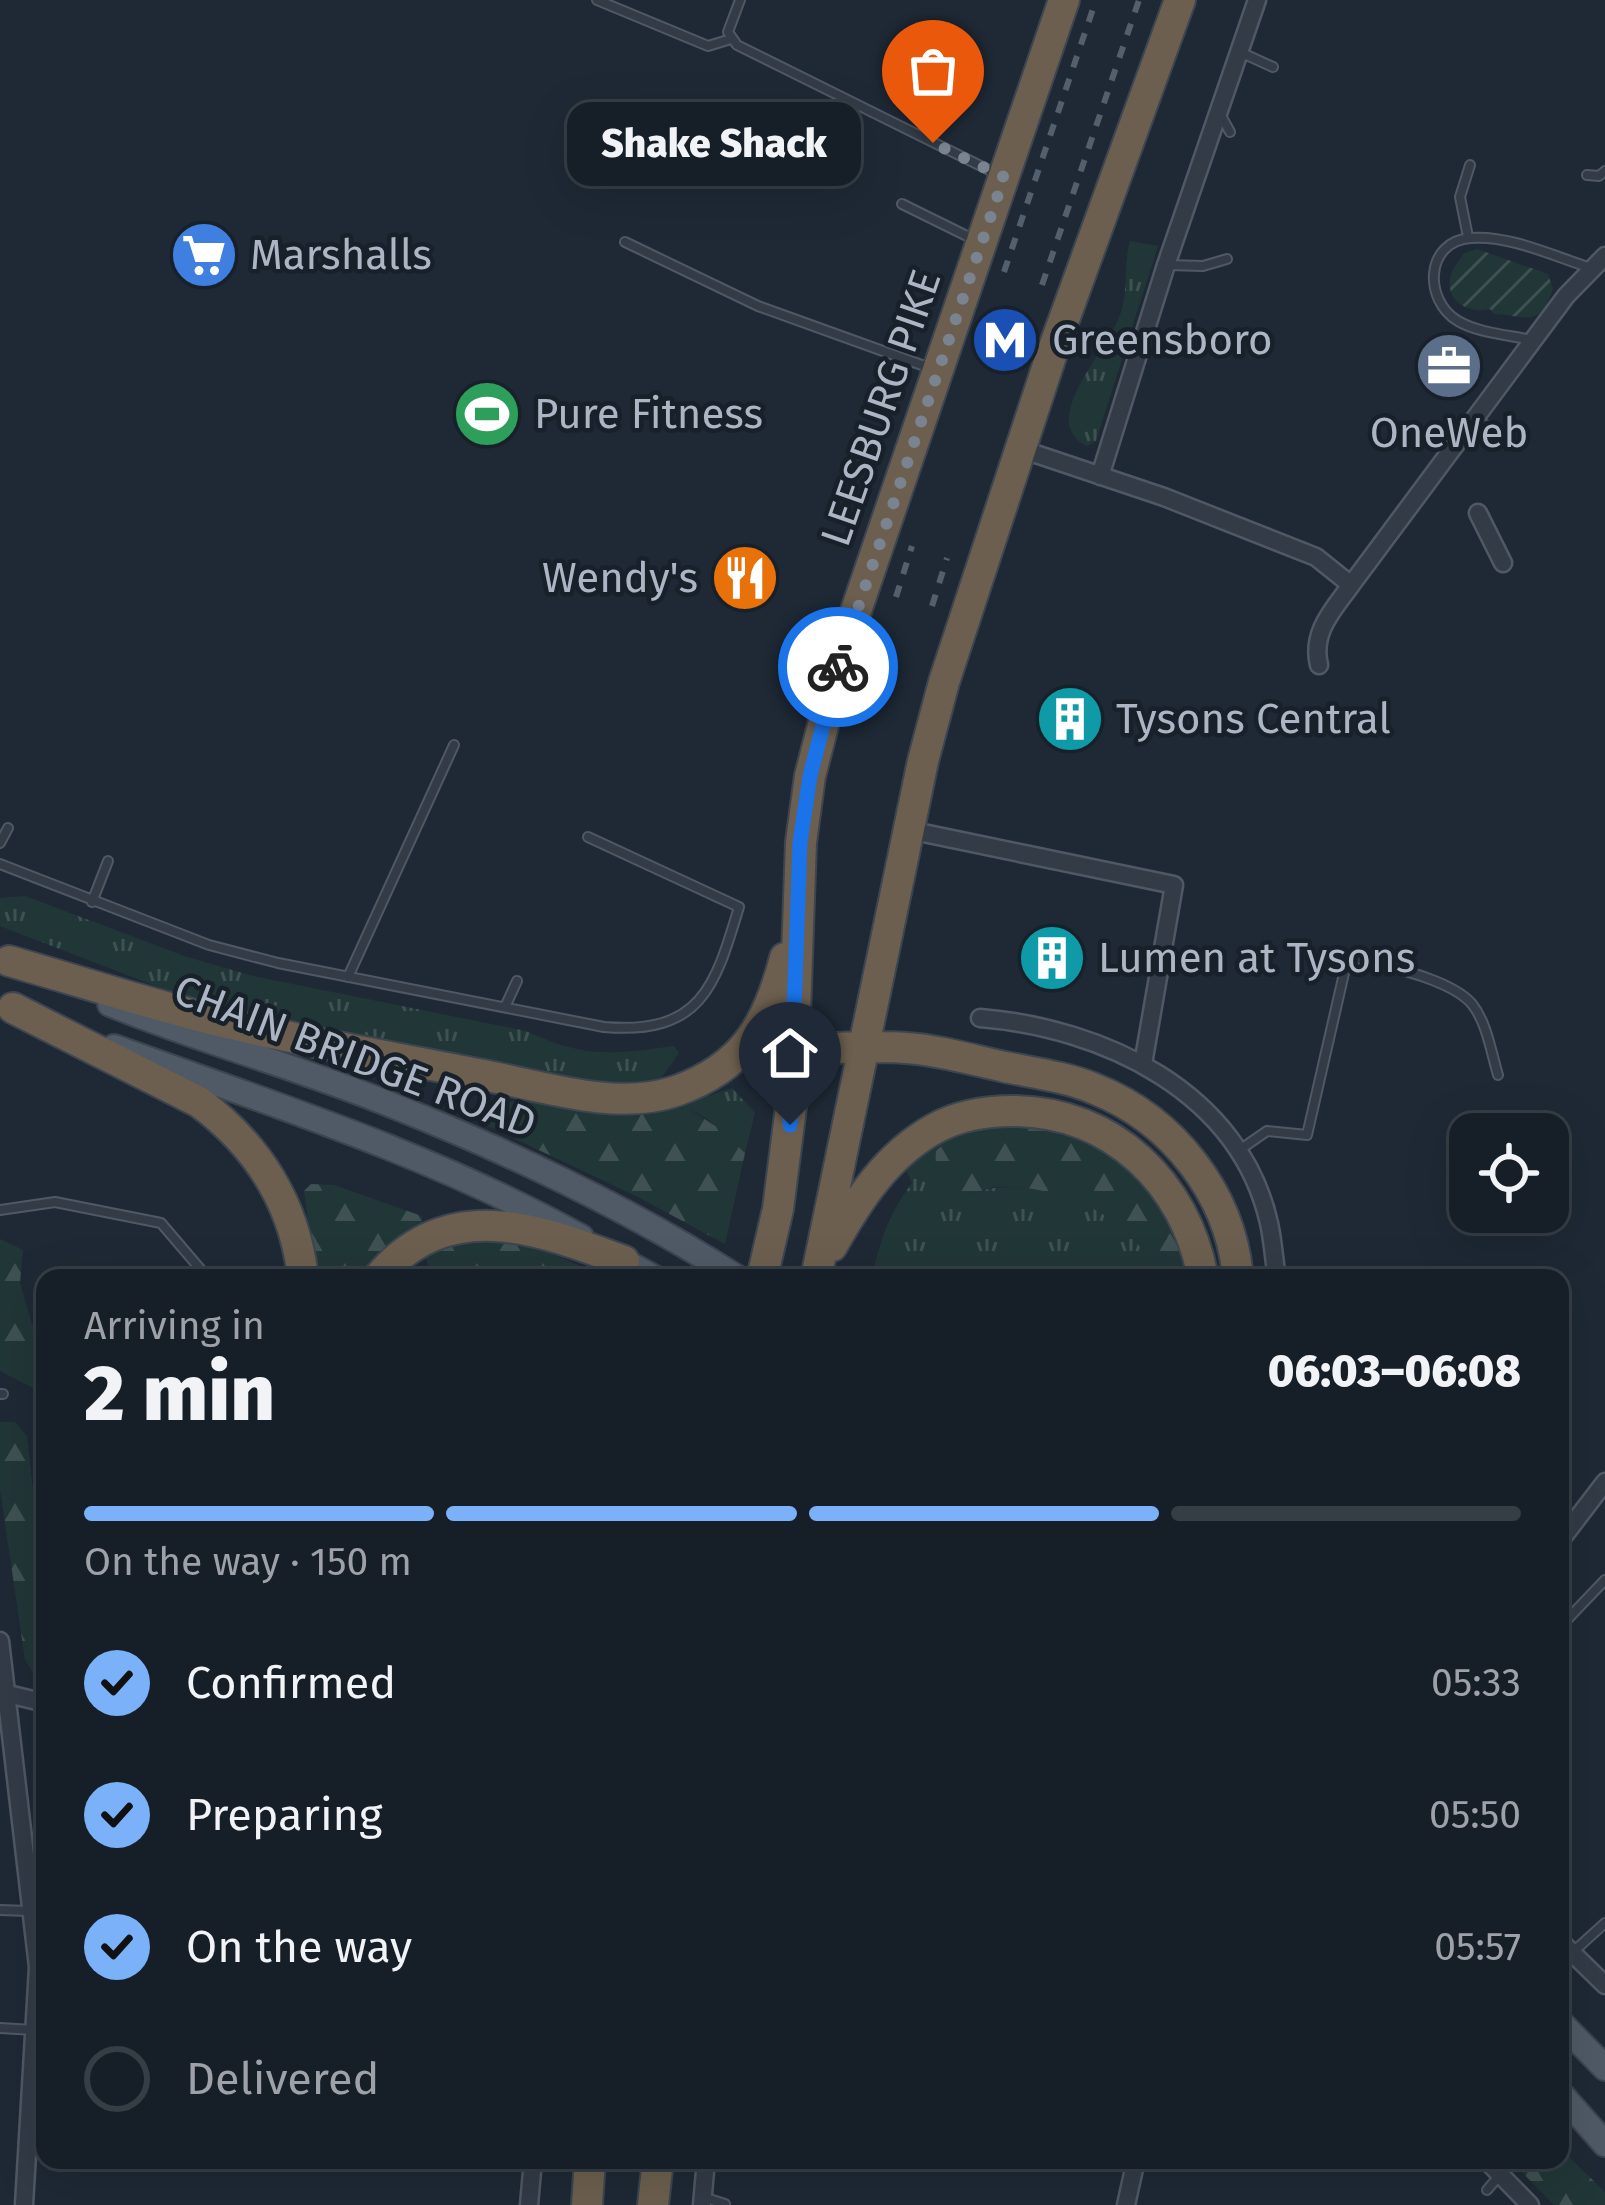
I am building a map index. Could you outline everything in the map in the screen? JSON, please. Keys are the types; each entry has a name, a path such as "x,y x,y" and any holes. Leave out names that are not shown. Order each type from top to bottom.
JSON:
{"highway":[{"name":"LEESBURG PIKE","path":"764,1269 787,1151 795,1049 800,842 822,723 1064,0"},
{"path":"818,1269 944,682 1180,0"},
{"path":"4,959 216,1021 583,1094 646,1097 698,1082 752,1040 772,1005 797,911"},
{"path":"7,1005 199,1102 226,1122 278,1191 293,1228 300,1269"},
{"path":"795,1049 909,1048 1095,1089 1160,1128 1201,1173 1230,1232 1236,1269"},
{"path":"821,1269 849,1216 888,1164 937,1127 1000,1111 1065,1117 1094,1128 1134,1154 1167,1187 1184,1215 1200,1269"},
{"path":"387,1269 404,1252 437,1234 492,1225 526,1227 624,1261"},
{"path":"586,2205 589,2169"}],"main road":[{"name":"CHAIN BRIDGE ROAD","path":"4,959 116,1006 395,1106 530,1167 724,1269"},
{"name":"CHAIN BRIDGE ROAD","path":"7,1005 398,1151 474,1183 639,1269"},
{"path":"1569,2031 1605,2068"},
{"path":"1569,2103 1605,2144"}],"street":[{"path":"1100,476 1257,0"},
{"path":"1319,665 1315,649 1321,628 1532,341 1601,266"},
{"path":"1021,449 1316,557 1352,585"},
{"path":"1478,514 1503,563"},
{"path":"909,830 1174,884 1143,1064"},
{"path":"980,1018 1030,1022 1073,1034 1143,1064 1188,1095 1237,1152 1269,1221 1275,1269"},
{"path":"1569,1526 1605,1482"},
{"path":"0,1641 36,1934"},
{"path":"4,1694 36,1701"},
{"path":"1569,1950 1605,1985"},
{"path":"36,2011 36,2097"},
{"path":"24,2205 36,2137"},
{"path":"529,2205 532,2169"},
{"path":"702,2201 705,2169"},
{"path":"1126,2205 1134,2169"},
{"path":"1494,2169 1530,2205"}],"lane":[{"path":"597,0 708,46 730,39 1004,177"},
{"path":"730,39 728,32 740,0"},
{"path":"1239,52 1273,67"},
{"path":"1219,112 1230,132"},
{"path":"1468,237 1460,197 1470,165"},
{"path":"1588,175 1605,171"},
{"path":"902,204 981,243"},
{"path":"1532,341 1460,323 1435,297 1432,278 1437,258 1448,245 1468,237 1505,240 1601,266"},
{"path":"626,242 758,306 937,371"},
{"path":"1166,265 1203,266 1227,259"},
{"path":"1476,421 1504,433"},
{"path":"348,977 454,745"},
{"path":"0,843 8,828"},
{"path":"0,864 209,945 348,977 635,1030 680,1016 718,976 739,907 588,837"},
{"path":"92,902 108,862"},
{"path":"1237,1152 1267,1131 1307,1135 1348,956 1435,982 1470,1001 1498,1075"},
{"path":"505,1007 518,981"},
{"path":"0,1210 55,1202 161,1222 201,1269"},
{"path":"1569,1618 1605,1580"},
{"path":"0,1910 32,1911"},
{"path":"1569,1945 1605,1923"},
{"path":"0,2028 34,2030"},
{"path":"1487,2190 1500,2175"},
{"path":"702,2201 725,2204"}],"green space":[{"path":"1130,241 1158,246 1096,441 1087,446 1073,435 1072,403 1120,315"},
{"path":"1477,249 1548,274 1553,289 1542,310 1530,317 1494,314 1456,300 1451,274 1464,253"},
{"path":"25,896 187,957 253,976 526,1031 582,1050 674,1046 679,1053 659,1081 601,1084 204,1001 0,926 0,898"},
{"path":"732,1088 755,1113 745,1153 706,1118 678,1106"},
{"path":"526,1099 638,1112 686,1107 720,1129 745,1153 725,1244 488,1126 488,1111 495,1105"},
{"path":"1051,1126 1102,1143 1166,1198 1190,1269 1152,1269 1147,1256 1114,1221 1068,1198 1018,1187 961,1196 950,1193 939,1180 936,1151 959,1130"},
{"path":"959,1130 937,1176 950,1192 966,1195 1017,1187 1067,1197 1113,1221 1132,1237 1151,1269 874,1269 886,1228 912,1183 903,1164"},
{"path":"311,1184 334,1185 422,1216 422,1224 370,1269 315,1269 304,1191"},
{"path":"0,1239 23,1250 20,1283 36,1330 36,1389 0,1371"},
{"path":"465,1239 525,1243 588,1269 426,1269 424,1253"},
{"path":"0,1422 15,1422 27,1436 36,1519 36,1677 25,1660 0,1489"},
{"path":"1569,2157 1605,2192 1605,2205 1554,2205 1519,2169 1569,2169"}],"railway":[{"path":"1004,272 1096,0"},
{"path":"1042,285 1139,0"},
{"path":"896,597 912,546"},
{"path":"932,606 947,558"}],"way so far":[{"path":"838,667 1004,177 933,143"}],"place":[{"name":"Shake Shack","path":"933,143"},
{"name":"Marshalls","path":"204,255"},
{"name":"Greensboro","path":"1005,340"},
{"name":"OneWeb","path":"1449,366"},
{"name":"Pure Fitness","path":"487,414"},
{"name":"Wendy's","path":"745,578"},
{"name":"Tysons Central","path":"1070,719"},
{"name":"Lumen at Tysons","path":"1052,958"}],"route":[{"path":"790,1125 800,842 810,776 838,667"}]}
